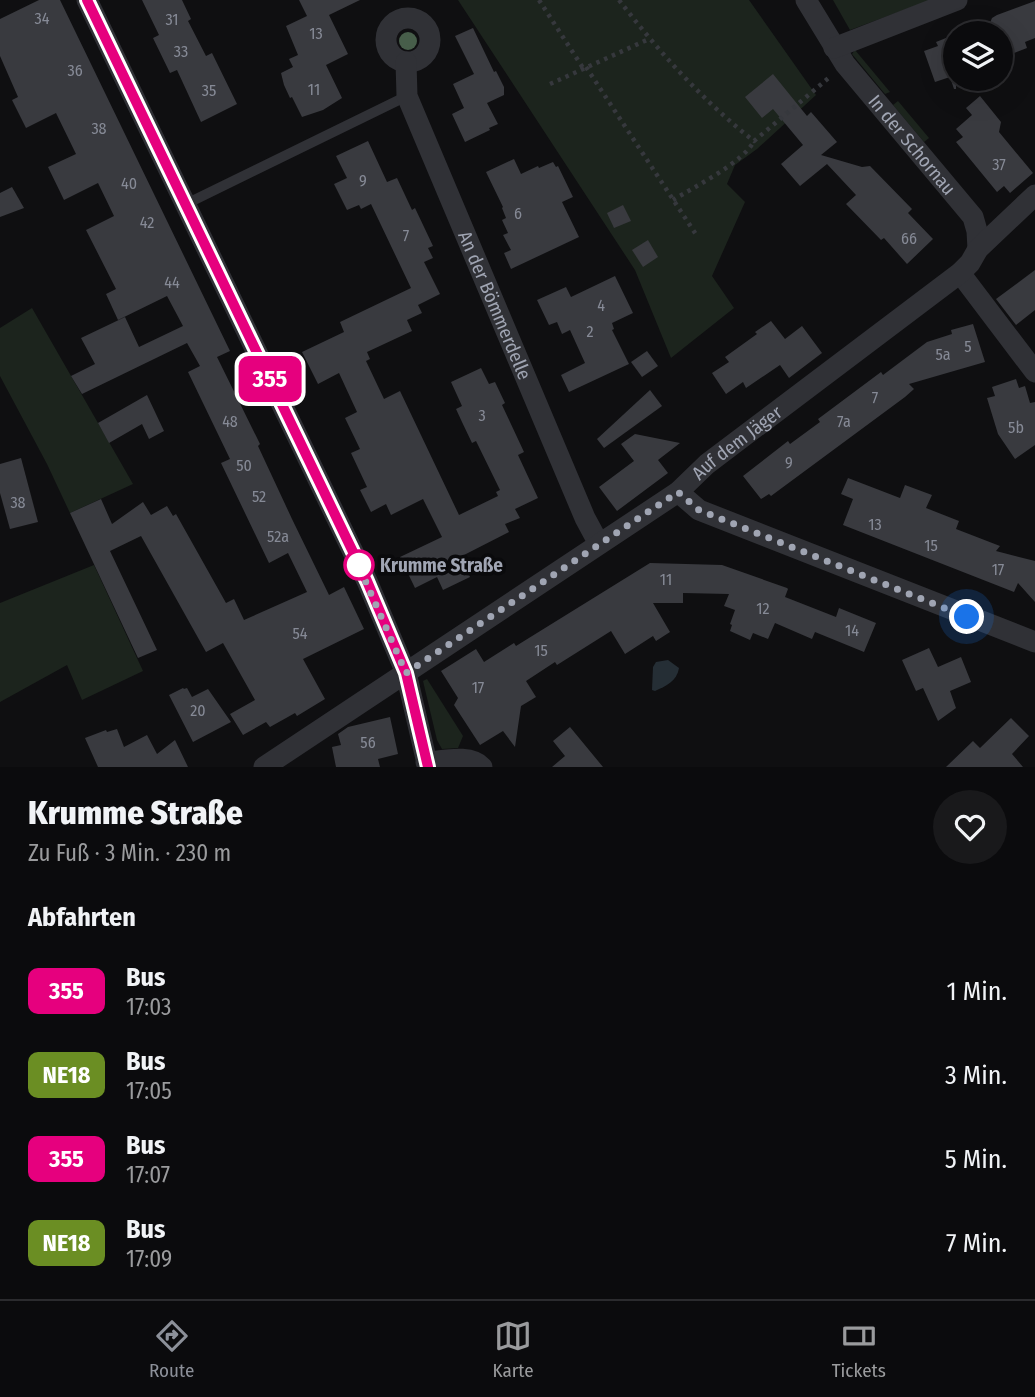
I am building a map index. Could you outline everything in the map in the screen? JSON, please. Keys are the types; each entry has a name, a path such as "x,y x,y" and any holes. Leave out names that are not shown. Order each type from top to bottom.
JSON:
{"street":[{"path":"88,0 367,581 406,673 427,765 469,760 478,762 482,767"},
{"name":"In der Schornau","path":"806,0 840,56 972,217 977,231 978,249"},
{"path":"840,56 957,0"},
{"name":"An der Bömmerdelle","path":"406,62 407,96 585,518 599,544"},
{"name":"Auf dem Jäger","path":"264,767 678,492 707,464 960,273 978,249 1035,195"},
{"path":"960,273 1035,372"},
{"path":"678,492 699,510 1035,642"}],"lane":[{"path":"186,205 407,96"}],"path":[{"path":"539,0 697,236"},
{"path":"619,0 649,39 684,77 754,141"},
{"path":"550,84 649,39"},
{"path":"673,200 751,148 754,141 840,56"}],"shaded area":[{"path":"458,0 749,0 816,95 757,149 735,165 727,184 745,202 712,276 734,308 671,358 635,270"},
{"path":"833,0 931,0 850,30"},
{"path":"855,50 890,92 885,94 852,54"},
{"path":"898,101 929,138 924,142 893,105"},
{"path":"32,308 133,484 70,513 0,376 0,328"},
{"path":"94,565 143,671 82,700 67,665 0,702 0,603"},
{"path":"668,660 679,668 676,676 663,687 652,690 653,667 656,662"},
{"path":"427,679 463,736 458,748 442,749 437,740 423,681"}],"building":[{"path":"39,0 60,0 230,351 217,357 260,444 258,446 292,519 329,595 344,587 364,629 303,659 325,699 297,716 295,713 270,727 266,722 243,735 230,714 255,700 223,643 206,652 141,536 110,551 157,650 138,658 70,513 101,499 112,524 143,502 151,515 167,506 173,516 176,514 226,603 234,599 244,620 307,592 288,553 269,563 221,463 230,459 188,372 200,366 187,343 82,394 71,376 95,364 81,338 125,317 139,347 183,326 167,296 118,320 106,294 116,289 86,230 114,216 98,183 64,200 48,167 76,154 56,113 26,128 12,100 18,97 0,56 0,19"},
{"path":"142,0 182,0 191,19 188,21 206,56 212,53 237,104 201,122 177,70 170,73 153,38 159,35"},
{"path":"299,0 360,0 329,15 348,54 326,65 342,98 323,110 302,117 292,97 290,98 281,73 293,67 289,59 298,55 286,26 307,16"},
{"path":"1035,1 1035,38 1025,42 1027,48 1013,53 1013,21 991,21 997,15"},
{"path":"473,28 504,87 504,95 487,103 498,124 465,142 452,114 464,108 453,84 474,74 455,36"},
{"path":"943,39 943,79 935,82 924,51 938,46 936,42"},
{"path":"773,74 807,116 811,112 837,142 821,155 862,167 870,166 912,209 908,213 933,239 907,264 884,238 881,240 846,204 856,195 827,164 800,186 781,164 803,145 773,109 762,118 745,97"},
{"path":"980,96 1001,122 999,132 1033,173 1010,193 1004,186 997,192 956,142 963,137 956,129 972,115 966,108"},
{"path":"368,141 387,182 397,178 433,246 428,248 433,258 424,262 440,294 418,305 422,313 407,320 412,331 367,352 370,359 366,361 384,399 400,391 459,515 498,496 496,492 500,490 476,441 472,443 456,409 462,406 451,382 481,368 489,384 495,382 505,403 502,405 524,452 518,455 538,498 515,509 520,518 505,524 509,532 464,555 467,563 464,564 470,577 443,590 437,577 415,588 400,557 442,537 423,499 391,515 386,504 371,512 360,490 367,487 351,453 360,449 345,418 357,412 339,373 318,384 302,352 344,332 340,322 411,288 371,204 361,209 359,205 347,210 334,184 347,178 336,156"},
{"path":"514,159 521,174 553,162 558,166 573,197 562,202 579,237 511,269 504,253 511,250 503,235 508,233 502,220 506,218 486,172"},
{"path":"12,187 24,208 0,217 0,193"},
{"path":"623,205 631,221 614,228 607,213"},
{"path":"648,240 658,257 643,267 632,250"},
{"path":"1035,270 1035,310 1016,325 996,299"},
{"path":"615,276 633,313 612,323 612,330 629,364 569,392 561,375 585,363 570,330 562,334 557,322 549,325 537,300 566,287 571,297"},
{"path":"771,321 785,339 802,326 822,353 789,378 780,365 746,388 743,382 726,394 712,373 729,362 725,357"},
{"path":"973,324 985,362 909,384 914,389 905,397 771,496 769,494 761,499 743,476 788,441 790,444 820,422 818,419 881,372 883,375 927,342 952,334 951,330"},
{"path":"647,351 658,366 642,377 631,362"},
{"path":"1016,379 1019,388 1025,386 1030,403 1035,402 1035,445 1015,459 998,434 987,398 995,396 992,387"},
{"path":"650,390 662,406 604,448 597,439"},
{"path":"147,395 164,431 149,439 142,424 109,443 98,423"},
{"path":"635,434 680,443 658,460 668,473 617,511 599,487 634,461 621,444"},
{"path":"21,458 38,522 10,529 0,493 0,464"},
{"path":"848,478 900,498 905,485 932,495 926,508 959,521 956,529 1000,546 996,551 1035,561 1035,602 1018,583 1014,592 843,525 853,499 841,494"},
{"path":"650,563 722,565 787,588 785,597 836,617 839,608 876,623 864,652 815,632 812,639 775,623 768,639 753,633 750,640 730,631 735,610 724,606 729,594 683,593 683,603 653,603 670,632 656,641 653,636 625,654 611,631 526,681 536,697 521,706 515,747 503,731 480,745 454,705 458,698 441,671 476,649 484,662 514,643 516,646"},
{"path":"929,648 938,667 961,657 971,682 950,691 956,708 938,721 923,688 916,691 902,660"},
{"path":"187,688 192,697 208,689 231,722 193,742 169,695"},
{"path":"390,717 398,754 378,759 380,767 336,767 332,747 341,745 338,734 348,727"},
{"path":"1011,718 1029,736 1012,754 1023,767 946,767 973,741 980,748"},
{"path":"570,727 603,767 552,767 565,756 553,741"},
{"path":"117,729 124,747 147,735 157,754 175,740 188,767 98,767 85,738"}],"bus line":[{"name":"355","path":"87,0 367,581 406,673 428,767"}],"place":[{"name":"Krumme Straße","path":"359,565"}],"route":[{"path":"359,565 357,562 406,673 678,492 699,510 967,617"}]}
